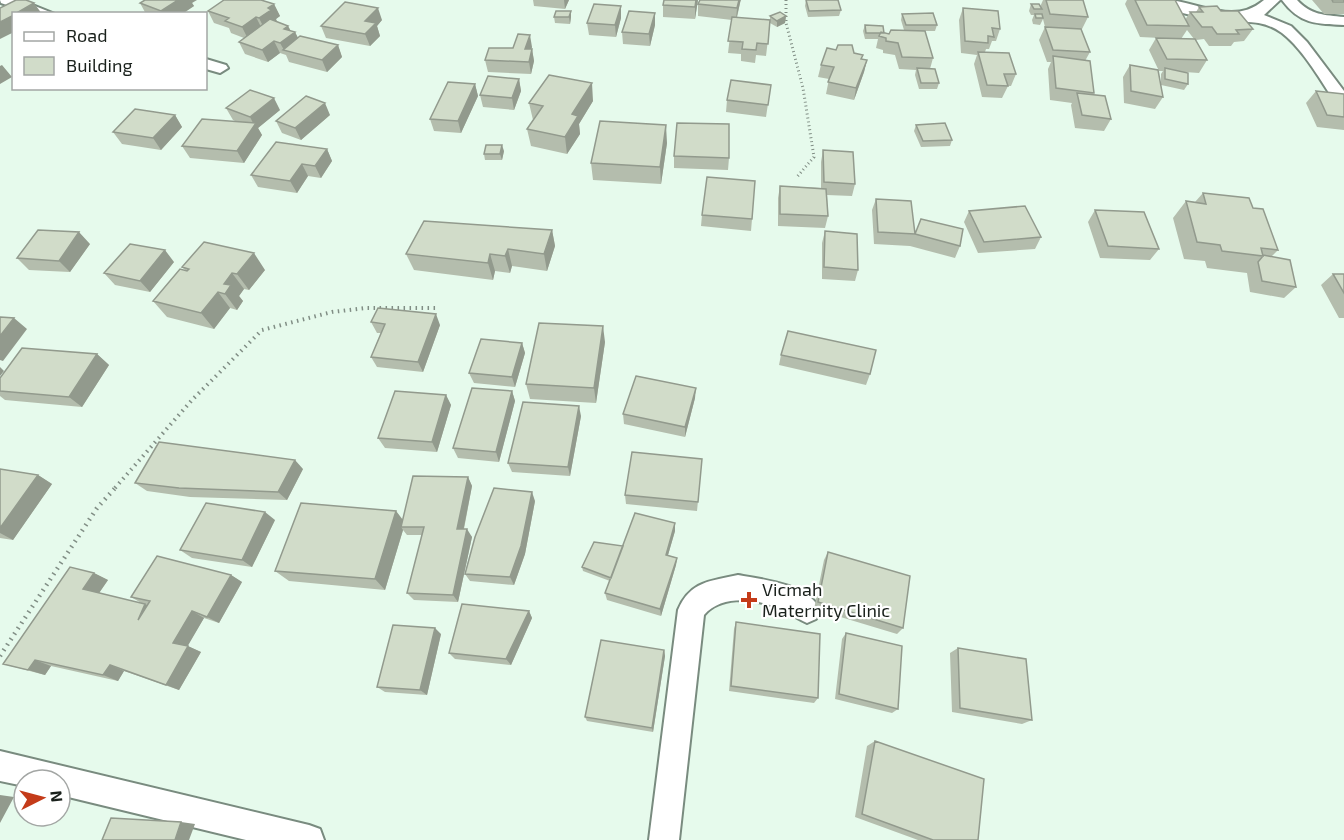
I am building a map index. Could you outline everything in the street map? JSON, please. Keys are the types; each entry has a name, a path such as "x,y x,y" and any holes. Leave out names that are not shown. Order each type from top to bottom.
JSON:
{"street":[{"path":"6,0 42,12"},
{"path":"1149,0 1213,16 1235,18 1268,6 1273,0"},
{"path":"1289,0 1300,12 1315,20 1344,21"},
{"path":"1250,14 1286,29 1302,45 1344,102"},
{"path":"664,840 691,609 705,595 738,586 777,594 807,610"},
{"path":"72,783 309,840"}],"path":[{"path":"786,0 786,23 803,88 814,157 796,178"},
{"path":"0,656 97,508 192,400 262,330 332,312 366,308 438,308"}],"building":[{"path":"16,0 34,3 18,12 12,12 12,16 0,22 0,8"},
{"path":"145,0 178,0 161,11 140,3"},
{"path":"224,0 261,0 274,4 268,8 271,10 242,27 225,21 229,18 208,11"},
{"path":"664,0 696,0 695,7 663,5"},
{"path":"700,0 739,0 737,8 698,4"},
{"path":"806,0 838,0 841,10 809,11"},
{"path":"1046,0 1083,0 1088,17 1050,14"},
{"path":"1135,0 1175,0 1189,26 1147,25"},
{"path":"1332,0 1344,0 1344,2 1333,2"},
{"path":"345,2 378,8 365,21 376,23 365,34 321,26"},
{"path":"594,4 621,6 615,25 587,23"},
{"path":"1031,4 1039,4 1042,9 1034,9"},
{"path":"1217,6 1221,11 1238,11 1253,29 1236,30 1239,34 1217,34 1212,27 1202,27 1190,12 1203,12 1199,7"},
{"path":"963,8 998,11 1000,29 992,28 994,37 988,36 988,43 965,41"},
{"path":"556,11 571,11 569,17 554,17"},
{"path":"629,11 655,13 649,34 622,32"},
{"path":"780,12 786,16 777,21 770,16"},
{"path":"933,13 937,25 906,25 902,14"},
{"path":"1035,14 1042,14 1043,18 1036,18"},
{"path":"732,17 770,20 768,44 757,43 756,50 742,49 743,42 728,41"},
{"path":"270,19 288,26 284,29 295,32 280,43 274,41 262,50 239,42"},
{"path":"865,25 883,26 884,33 866,33"},
{"path":"1045,27 1081,29 1090,52 1053,50"},
{"path":"891,30 925,31 933,58 902,57 898,43 886,41 886,38 879,36 881,32 889,34"},
{"path":"518,34 530,35 525,49 532,49 529,62 485,60 489,48 513,48"},
{"path":"300,36 338,45 322,60 283,50"},
{"path":"1156,38 1195,39 1207,60 1167,59"},
{"path":"838,45 852,45 854,53 863,55 861,59 867,60 856,88 828,82 834,67 821,65 827,48 836,50"},
{"path":"978,52 1009,53 1016,74 1004,74 1008,86 987,85"},
{"path":"1053,56 1090,61 1094,93 1056,88"},
{"path":"1130,65 1158,70 1163,97 1131,91"},
{"path":"917,68 935,69 939,83 921,83"},
{"path":"1165,68 1188,73 1188,84 1165,79"},
{"path":"549,75 592,83 572,114 578,116 565,137 527,129 543,106 529,103"},
{"path":"488,76 519,79 512,98 480,95"},
{"path":"731,80 771,85 768,105 727,100"},
{"path":"448,82 475,84 458,121 430,119"},
{"path":"250,90 274,98 250,117 226,108"},
{"path":"1316,91 1344,94 1344,117 1327,115"},
{"path":"1077,93 1105,96 1111,119 1082,115"},
{"path":"306,96 325,103 295,128 276,121"},
{"path":"135,109 175,115 153,138 113,132"},
{"path":"202,119 256,123 237,151 182,146"},
{"path":"600,121 666,125 660,167 591,163"},
{"path":"677,123 729,124 729,158 674,156"},
{"path":"945,123 952,140 923,141 916,125"},
{"path":"276,142 327,149 315,166 302,164 290,181 251,175"},
{"path":"486,145 502,145 500,154 484,154"},
{"path":"823,150 853,152 855,184 824,182"},
{"path":"707,177 755,181 752,219 702,215"},
{"path":"780,186 826,189 828,216 780,214"},
{"path":"1203,193 1249,198 1253,208 1263,209 1278,250 1261,248 1263,256 1222,251 1220,245 1197,242 1186,201 1206,204"},
{"path":"876,199 911,201 915,234 878,232"},
{"path":"1025,206 1041,237 984,242 969,211"},
{"path":"1095,210 1144,212 1159,249 1108,246"},
{"path":"921,219 963,229 960,246 915,234"},
{"path":"424,221 552,230 544,254 508,249 505,256 490,254 488,263 406,254"},
{"path":"38,230 79,232 59,261 17,258"},
{"path":"825,231 857,234 858,270 824,267"},
{"path":"204,242 254,253 237,274 232,273 224,284 231,285 225,294 218,292 201,313 153,301 180,269 187,271 189,269 182,267"},
{"path":"130,244 165,250 140,281 104,273"},
{"path":"1263,255 1290,260 1296,287 1262,281 1258,262"},
{"path":"1333,274 1344,274 1344,293"},
{"path":"378,308 436,314 418,362 371,357 385,324 371,322"},
{"path":"0,317 14,318 0,336"},
{"path":"539,323 603,326 594,388 526,384"},
{"path":"788,331 876,350 870,374 781,355"},
{"path":"481,339 522,343 512,377 469,373"},
{"path":"22,348 97,354 69,397 0,391 0,378"},
{"path":"636,376 696,388 685,427 623,414"},
{"path":"472,388 512,391 496,452 453,448"},
{"path":"395,391 446,395 432,442 378,438"},
{"path":"523,402 579,406 568,467 508,463"},
{"path":"159,442 295,460 278,492 179,488 135,483"},
{"path":"632,452 702,459 698,502 625,495"},
{"path":"0,469 38,475 0,528"},
{"path":"413,476 468,477 457,529 467,529 453,595 407,593 424,527 401,527"},
{"path":"494,488 532,492 521,546 510,577 465,574 475,537"},
{"path":"206,503 265,512 242,560 180,550"},
{"path":"301,503 396,511 375,579 275,571"},
{"path":"635,513 675,523 666,555 677,558 660,609 605,593"},
{"path":"594,542 623,546 611,578 582,567"},
{"path":"828,552 910,576 903,628 818,602"},
{"path":"157,556 231,575 207,617 192,611 173,643 188,646 166,685 110,665 103,675 35,660 28,670 3,664 70,567 94,573 83,589 145,604 138,620 150,601 131,597"},
{"path":"462,604 529,611 506,659 449,653"},
{"name":"Vicmah Maternity Clinic","path":"736,622 820,634 818,698 731,686"},
{"path":"393,625 435,628 420,690 377,687"},
{"path":"846,633 902,646 898,709 839,694"},
{"path":"601,640 664,650 652,728 585,717"},
{"path":"958,648 1026,659 1032,720 960,708"},
{"path":"875,741 984,779 978,840 933,840 862,814"},
{"path":"111,818 181,822 175,840 102,840"}],"place":[{"name":"Vicmah Maternity Clinic","path":"749,600"}]}
